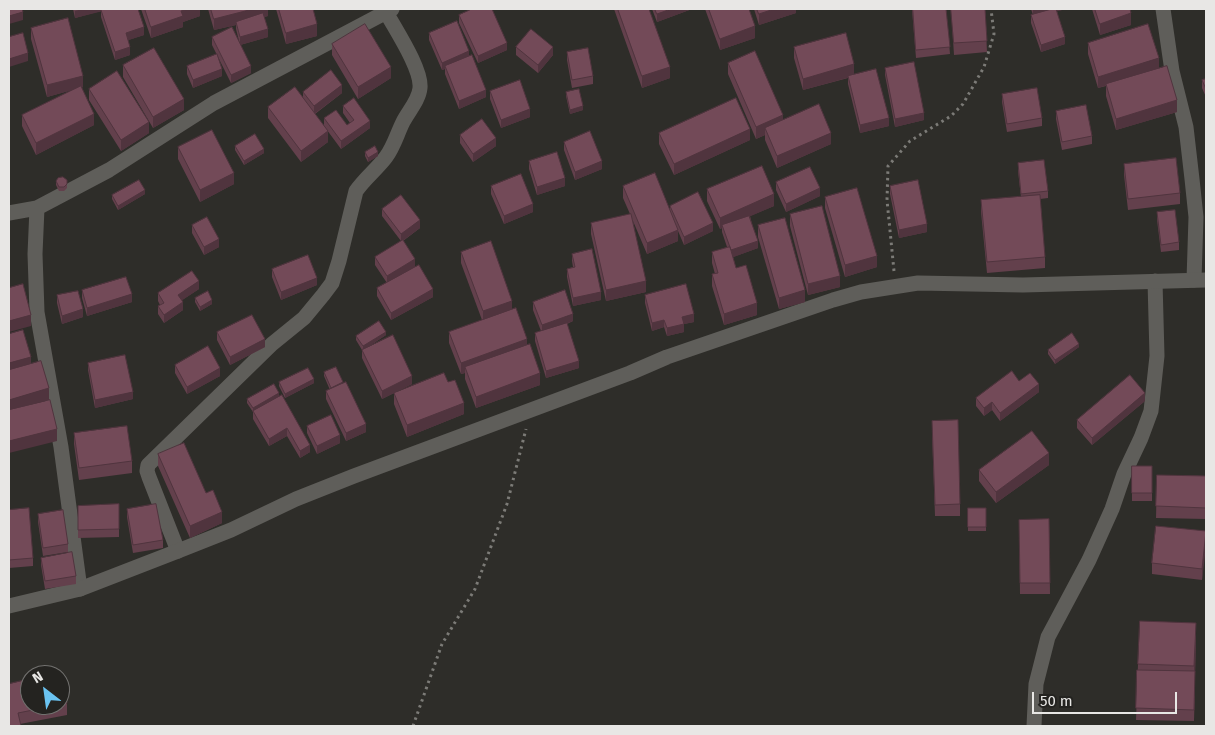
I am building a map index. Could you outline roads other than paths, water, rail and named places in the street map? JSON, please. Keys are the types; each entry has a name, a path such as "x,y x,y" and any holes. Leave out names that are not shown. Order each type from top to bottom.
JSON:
{"street":[{"path":"9,606 80,589 231,530 296,499 531,409 668,357 808,308 861,292 918,283 1023,285 1200,280 1195,208 1186,127 1172,71 1162,9"},
{"path":"9,213 37,208 108,170 214,104 389,10 416,67 420,88 389,153 362,181 356,191 332,283 304,318 272,344 148,466 149,477 178,552"},
{"path":"37,208 35,254 37,312 61,448 80,589"},
{"path":"1034,726 1036,684 1048,637 1089,560 1112,509 1124,474 1151,411 1156,356 1155,281"}]}
